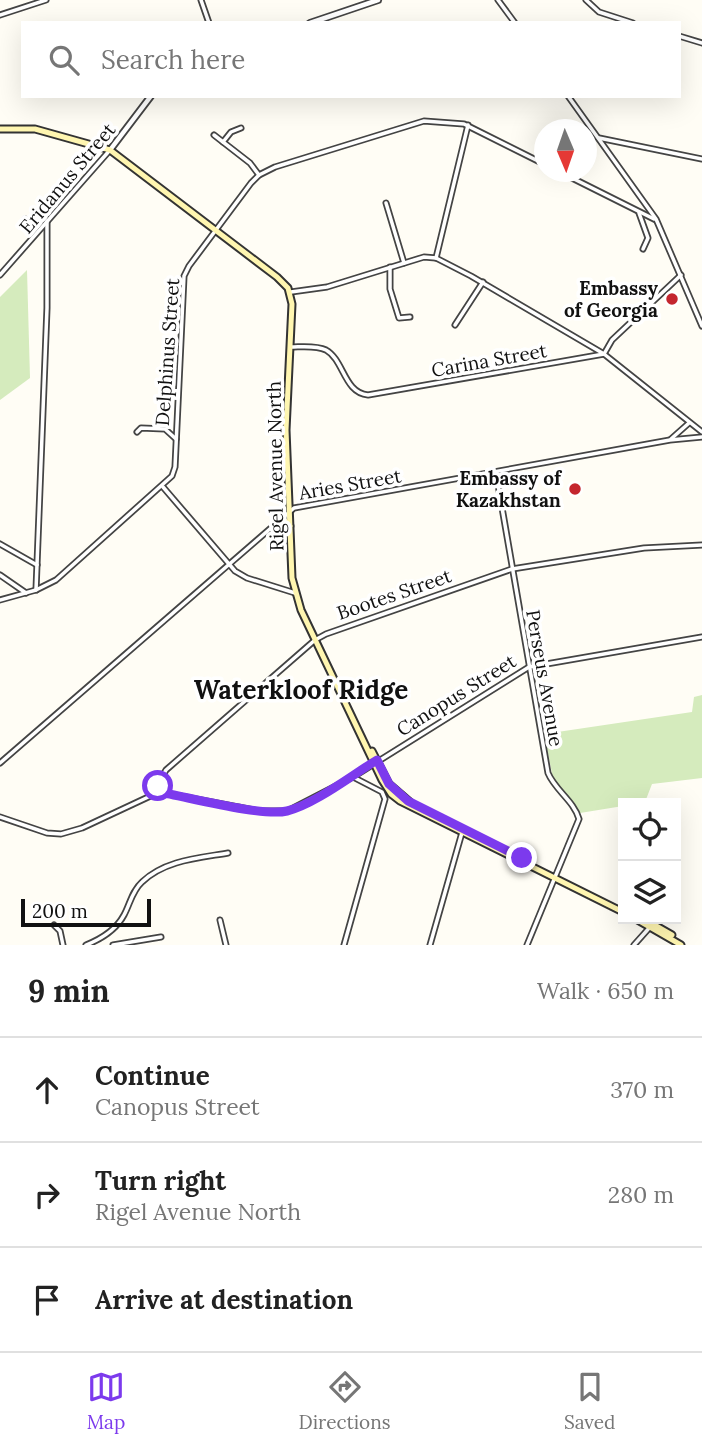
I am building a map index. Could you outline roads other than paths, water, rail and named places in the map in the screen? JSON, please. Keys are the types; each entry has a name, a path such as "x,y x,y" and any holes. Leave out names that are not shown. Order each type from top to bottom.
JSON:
{"main road":[{"path":"0,129 35,129 101,150 110,150 277,277 291,292"},
{"name":"Rigel Avenue North","path":"291,292 291,347 286,410 295,593 315,640 375,761 389,784 403,798 618,907"},
{"path":"276,522 284,520 290,526"},
{"path":"652,925 681,945"},
{"path":"652,925 687,945"}],"street":[{"path":"0,15 46,0"},
{"path":"201,0 207,21"},
{"path":"316,21 378,0"},
{"path":"498,0 513,21"},
{"path":"586,0 599,12 627,21"},
{"path":"681,37 702,43"},
{"name":"Eridanus Street","path":"0,275 110,150 149,98"},
{"path":"569,98 656,219 702,326"},
{"path":"214,135 250,163 259,175 413,123 455,122 468,125 534,159"},
{"path":"436,258 468,125"},
{"path":"223,142 231,132 241,128"},
{"path":"598,138 702,159"},
{"name":"Delphinus Street","path":"0,600 36,590 56,580 172,476 175,467 182,281 189,266 215,230 259,175"},
{"path":"580,182 656,219"},
{"path":"386,203 404,263"},
{"path":"639,211 648,238 643,248"},
{"path":"25,219 30,223"},
{"path":"36,590 47,308 47,221"},
{"path":"291,292 327,287 424,257 436,258 483,282 604,354 702,434"},
{"path":"390,267 390,289 399,318 410,317"},
{"path":"604,354 612,340 681,275"},
{"path":"456,325 483,282"},
{"name":"Carina Street","path":"291,347 325,349 353,388 360,394 368,395 604,354"},
{"path":"670,440 689,423"},
{"path":"137,432 141,428 161,428 168,430 176,439"},
{"name":"Aries Street","path":"0,763 290,510 300,506 702,434"},
{"name":"Perseus Avenue","path":"496,473 550,778 578,816 577,828 556,876"},
{"path":"163,486 229,563 247,578 295,593"},
{"path":"0,544 37,565"},
{"name":"Bootes Street","path":"159,792 159,782 166,771 315,640 334,630 512,569 632,550 702,545"},
{"path":"0,575 26,593"},
{"name":"Canopus Street","path":"159,792 259,811 279,812 294,808 353,777 529,667 702,636"},
{"path":"344,945 385,799 382,792 353,777"},
{"path":"0,817 47,833 61,834 82,828 159,792"},
{"path":"430,945 462,830"},
{"path":"86,945 104,936 118,923 135,891 146,879 177,862 228,853"},
{"path":"527,945 556,876"},
{"path":"220,920 226,945"},
{"path":"54,925 60,931 63,945"},
{"path":"634,945 652,925"},
{"path":"113,945 161,937"}],"place":[{"name":"Embassy of Georgia","path":"672,299"},
{"name":"Embassy of Kazakhstan","path":"575,489"}],"district":[{"name":"Waterkloof Ridge","path":"301,689"}]}
